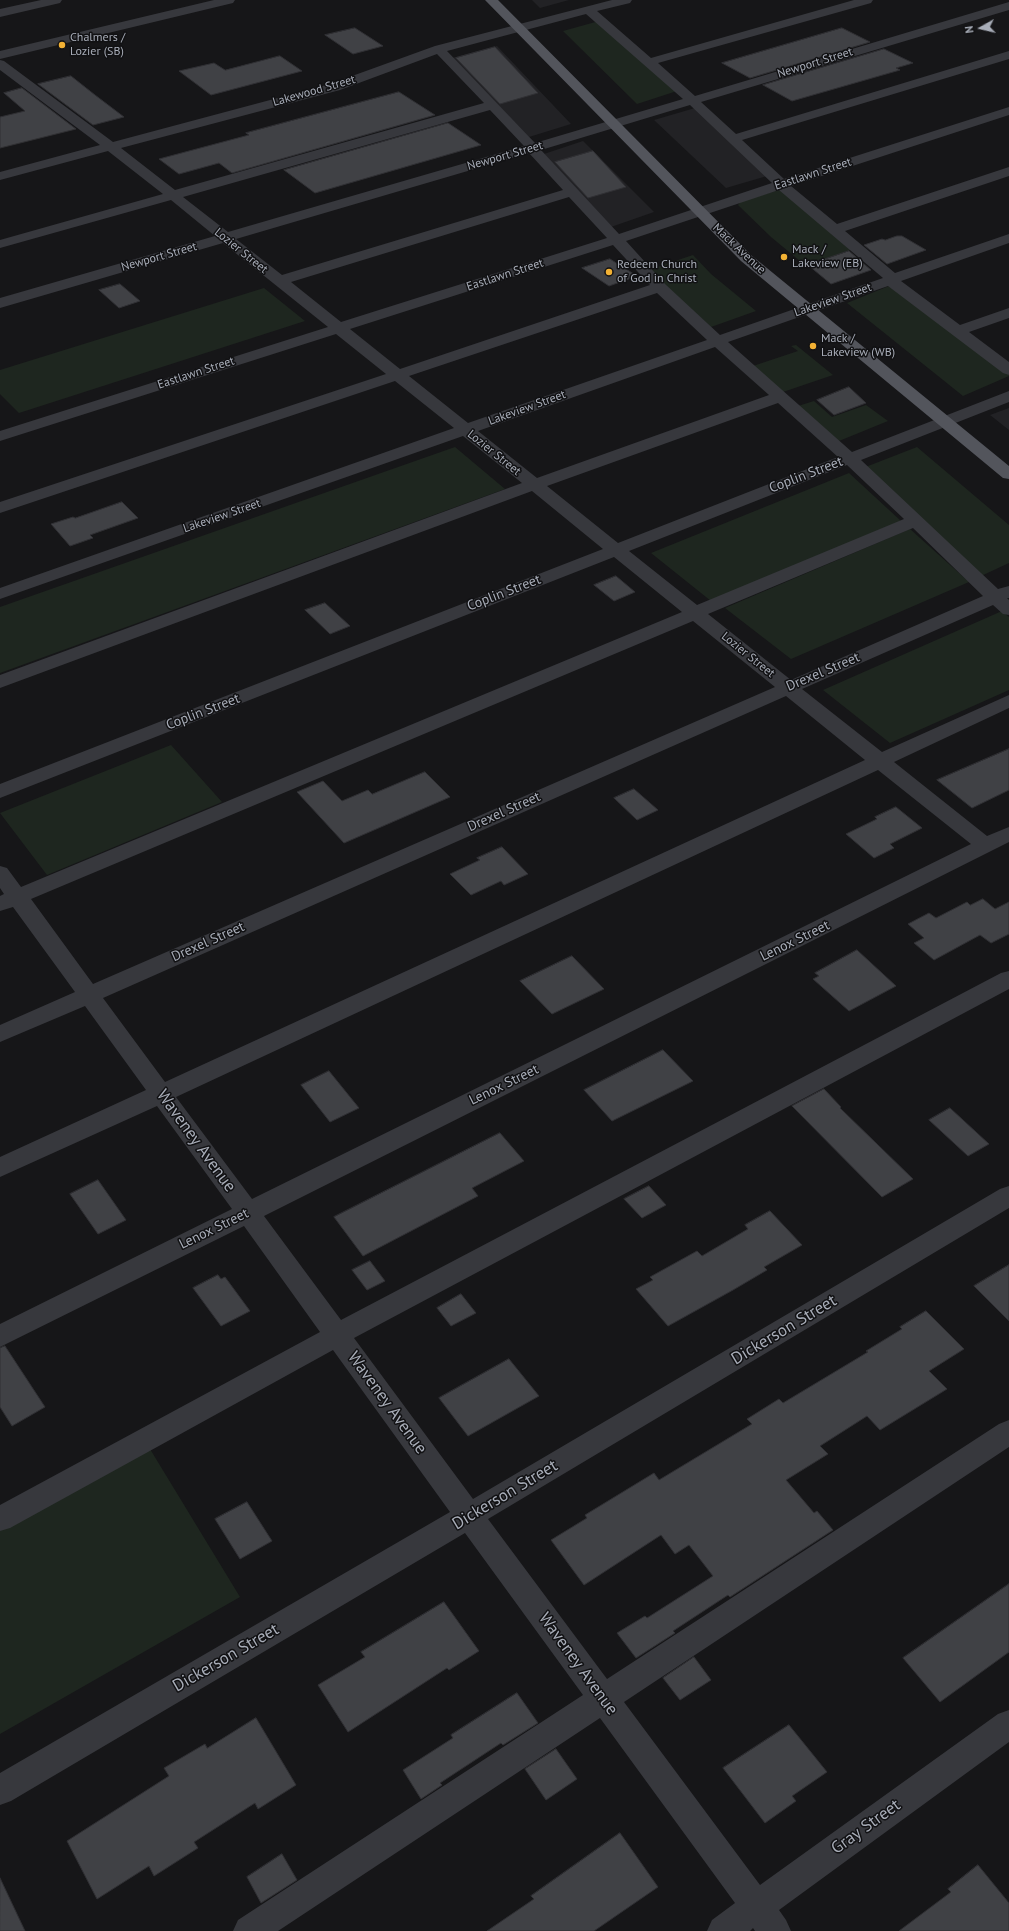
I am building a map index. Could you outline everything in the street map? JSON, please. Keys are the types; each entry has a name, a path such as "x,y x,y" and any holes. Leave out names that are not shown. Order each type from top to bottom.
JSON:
{"main road":[{"name":"Mack Avenue","path":"491,0 746,258 1009,474"}],"street":[{"path":"0,13 56,0"},
{"path":"0,55 229,0"},
{"name":"Lakewood Street","path":"0,176 335,87 439,49 519,28 591,6 626,0"},
{"path":"649,62 867,0"},
{"path":"591,6 649,62 692,100 781,184 892,279 958,332 1009,370"},
{"name":"Newport Street","path":"0,303 532,148 1009,6"},
{"path":"439,49 527,140 532,148 571,192 660,287 717,341 848,458 915,521 1004,599"},
{"path":"733,139 1009,55"},
{"name":"Lozier Street","path":"0,64 173,195 986,846"},
{"path":"0,244 493,105"},
{"name":"Eastlawn Street","path":"0,436 615,240 781,184 1009,111"},
{"path":"835,230 1009,171"},
{"path":"279,281 571,192"},
{"name":"Lakeview Street","path":"0,594 1009,238"},
{"path":"0,508 660,287"},
{"path":"958,332 1009,313"},
{"name":"Coplin Street","path":"0,791 1009,396"},
{"path":"0,682 534,485 780,397"},
{"path":"8,900 915,521"},
{"name":"Drexel Street","path":"0,1034 787,687 1004,599"},
{"path":"0,1168 1009,701"},
{"name":"Lenox Street","path":"0,1336 1009,834"},
{"name":"Waveney Avenue","path":"0,874 8,900 89,994 469,1516 775,1931"},
{"path":"0,1519 337,1335 1009,979"},
{"name":"Dickerson Street","path":"0,1790 469,1516 1009,1196"},
{"path":"249,1931 1009,1432"},
{"name":"Gray Street","path":"723,1931 1009,1724"}],"shaded area":[{"path":"532,0 569,0 540,8"},
{"path":"599,21 677,91 637,104 563,31"},
{"path":"497,46 571,124 529,137 452,58"},
{"path":"695,108 767,176 726,188 654,120"},
{"path":"583,141 654,212 611,227 544,154"},
{"path":"783,189 856,248 806,266 771,237 738,205 741,201"},
{"path":"693,255 711,274 756,311 711,327 648,270"},
{"path":"889,286 1009,376 963,396 847,303"},
{"path":"264,288 305,321 19,413 0,394 0,370"},
{"path":"796,345 833,375 783,392 753,366 798,351 791,346"},
{"path":"814,401 832,417 866,405 888,421 839,441 798,406"},
{"path":"1009,408 1009,430 990,415"},
{"path":"455,447 505,489 0,673 0,607"},
{"path":"917,447 1009,525 1009,563 981,576 863,468"},
{"path":"849,473 901,521 711,601 651,553"},
{"path":"910,529 969,582 791,659 725,608"},
{"path":"1002,611 1009,617 1009,690 890,743 823,690"},
{"path":"171,745 222,802 47,875 0,813"},
{"path":"150,1449 240,1597 0,1734 0,1528"}],"building":[{"path":"355,28 383,46 353,54 325,35"},
{"path":"842,28 870,42 750,78 722,63"},
{"path":"495,47 538,93 500,104 456,58"},
{"path":"884,49 913,63 896,68 900,70 792,101 763,85"},
{"path":"280,56 302,71 211,95 179,71 214,63 225,70"},
{"path":"71,76 124,117 93,125 38,84"},
{"path":"22,88 76,129 0,148 0,117 25,111 4,93"},
{"path":"399,92 435,115 232,173 219,163 179,174 159,159 249,135 246,133"},
{"path":"448,123 481,145 315,193 284,170"},
{"path":"593,151 626,187 588,198 555,162"},
{"path":"902,236 926,250 887,264 864,245 882,239 885,240"},
{"path":"849,251 871,270 831,284 808,265"},
{"name":"Redeem Church of God in Christ","path":"610,259 637,276 609,286 582,268"},
{"path":"120,284 140,301 119,308 99,290"},
{"path":"849,387 866,403 834,415 817,400"},
{"path":"122,502 138,518 90,535 93,538 70,546 51,524 73,517 75,518"},
{"path":"616,576 635,592 614,601 594,585"},
{"path":"325,603 350,626 330,634 305,610"},
{"path":"1009,749 1009,790 972,808 937,780"},
{"path":"425,772 450,797 344,843 297,792 323,781 342,801 368,790 372,794"},
{"path":"634,789 658,810 637,820 614,798"},
{"path":"896,807 922,828 890,844 894,848 874,858 846,834 877,819 875,817"},
{"path":"502,847 528,874 504,885 501,881 471,895 450,874 480,860 477,858"},
{"path":"983,899 995,909 1009,902 1009,934 991,943 980,935 934,960 914,943 924,938 908,924 929,913 936,918 967,902 970,905"},
{"path":"857,950 896,986 849,1011 813,979 819,976 815,973"},
{"path":"572,956 604,989 552,1014 520,981"},
{"path":"663,1050 693,1081 612,1121 584,1090"},
{"path":"329,1071 359,1108 330,1122 301,1085"},
{"path":"824,1089 841,1107 840,1108 913,1179 882,1197 792,1106"},
{"path":"950,1108 989,1144 968,1156 929,1120"},
{"path":"500,1133 524,1161 472,1188 478,1196 363,1256 334,1217"},
{"path":"98,1180 126,1220 98,1234 70,1194"},
{"path":"649,1186 666,1205 642,1218 624,1199"},
{"path":"770,1211 802,1245 764,1267 767,1270 733,1290 668,1326 636,1289 653,1280 650,1277 697,1251 702,1256 748,1229 745,1225"},
{"path":"370,1261 385,1281 367,1290 352,1270"},
{"path":"1009,1265 1009,1321 974,1286"},
{"path":"218,1275 221,1279 225,1277 250,1311 221,1326 193,1288"},
{"path":"461,1294 476,1313 451,1326 437,1308"},
{"path":"926,1311 964,1349 929,1371 947,1389 880,1430 867,1416 820,1446 828,1454 786,1480 814,1513 817,1511 833,1530 730,1597 728,1595 673,1631 675,1633 636,1658 617,1633 645,1616 647,1618 713,1576 689,1545 675,1554 661,1535 584,1585 551,1540 587,1518 585,1515 654,1473 659,1480 752,1424 747,1419 779,1399 783,1403 868,1352 866,1351 902,1329 900,1327"},
{"path":"5,1346 45,1407 12,1426 0,1407 0,1348"},
{"path":"509,1359 539,1396 468,1436 439,1398"},
{"path":"247,1502 272,1541 240,1559 215,1519"},
{"path":"1009,1584 1009,1652 940,1702 903,1658"},
{"path":"444,1602 479,1651 449,1670 447,1668 348,1732 318,1685 365,1657 361,1652"},
{"path":"694,1657 711,1680 680,1700 663,1678"},
{"path":"517,1693 538,1723 503,1745 501,1743 440,1783 442,1785 421,1799 403,1770 453,1738 451,1735"},
{"path":"256,1718 296,1785 258,1809 255,1803 194,1842 198,1848 154,1876 149,1866 97,1899 67,1841 169,1776 164,1768 205,1744 207,1748"},
{"path":"789,1725 827,1772 792,1796 796,1801 765,1823 723,1768"},
{"path":"556,1749 577,1779 546,1800 525,1769"},
{"path":"620,1833 658,1887 594,1931 487,1931 534,1899 531,1896"},
{"path":"282,1854 297,1880 261,1903 247,1877"},
{"path":"978,1865 1009,1903 1009,1931 899,1931 951,1892 948,1889"},
{"path":"0,1878 25,1931 0,1931"}],"place":[{"name":"Chalmers / Lozier (SB)","path":"62,45"},
{"name":"Mack / Lakeview (EB)","path":"784,257"},
{"name":"Redeem Church of God in Christ","path":"609,272"},
{"name":"Mack / Lakeview (WB)","path":"813,346"}]}
